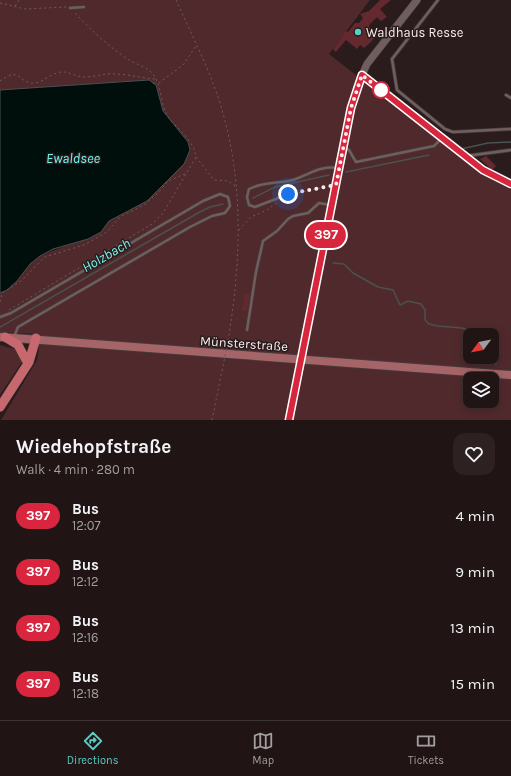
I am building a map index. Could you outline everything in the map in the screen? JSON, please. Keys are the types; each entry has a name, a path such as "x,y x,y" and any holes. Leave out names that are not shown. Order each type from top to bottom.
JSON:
{"highway":[{"path":"6,337 18,345 26,360"},
{"path":"19,377 33,338"},
{"path":"0,407 29,362 33,338"}],"main road":[{"path":"289,420 351,108 367,64 417,0"},
{"name":"Münsterstraße","path":"6,337 511,375"}],"street":[{"path":"362,75 483,170 511,184"}],"lane":[{"path":"438,0 392,59 397,90 446,129 453,132 511,129"},
{"path":"70,8 84,7"},
{"path":"506,95 511,98"},
{"path":"343,148 349,150 356,162 434,146 442,138"},
{"path":"465,156 511,150"},
{"path":"281,197 255,207 250,204 247,197 249,189 270,182 292,180 320,168 339,168"},
{"path":"0,317 17,310 203,201 220,194 228,197 230,206 225,213 212,216 190,227 18,327 6,337"},
{"path":"247,330 256,272 263,241 278,231 293,216 308,213 321,203 332,206"}],"path":[{"path":"15,7 19,0"},
{"path":"176,0 196,45 222,111 236,186 239,230 236,292 212,420"},
{"path":"0,3 15,7 70,8 85,24 107,43 133,63 149,69 157,82 164,110 193,145 196,157 214,180 228,181 236,186"},
{"path":"153,84 183,65 193,47 196,45"},
{"path":"0,81 8,75 18,74 29,82 36,83 44,78 61,72 84,77 116,74 155,79"},
{"path":"6,311 152,224 162,214 196,157"},
{"path":"0,302 2,293 21,281 45,257 84,245 107,232 120,217 144,205 159,192 168,180 188,172"},
{"path":"239,230 251,217 272,207 281,197 288,194 336,185"}],"shaded area":[{"path":"0,0 370,0 329,54 488,178 511,189 511,420 1,420 37,360 39,348 36,334 0,332 0,293 7,290 17,281 30,264 40,256 101,232 109,221 147,201 184,164 188,142 163,111 156,85 149,80 0,90"},
{"path":"0,345 15,349 22,362 0,395"}],"water":[{"name":"Ewaldsee","path":"149,80 156,85 163,111 188,142 190,150 184,164 147,201 109,221 101,232 88,239 53,249 40,256 30,264 17,281 7,290 0,293 0,90"}],"building":[{"path":"380,0 391,0 380,9 387,17 381,21 377,17 370,24 369,27 377,34 371,42 364,48 360,45 357,49 346,40 336,52 333,49 346,31 348,32 355,23 359,23 363,18 360,14 369,11"},
{"path":"486,156 496,166 492,170 480,159"},
{"path":"245,293 250,294 247,311 242,310"}],"waterway":[{"name":"Holzbach","path":"461,149 488,143 511,142"},
{"name":"Holzbach","path":"346,172 429,155"},
{"name":"Holzbach","path":"253,198 275,187 329,175"},
{"name":"Holzbach","path":"0,327 198,213 210,207 223,204"},
{"path":"333,263 344,264 353,273 378,287 393,290 400,305 408,301 421,304 425,310 425,320 429,324 463,328"}],"bus line":[{"name":"397","path":"289,420 351,108 357,86 362,75 483,170 511,184"}],"place":[{"name":"Waldhaus Resse","path":"358,32"}],"route":[{"path":"288,194 336,185 351,108 357,86 362,75 381,90"}]}
